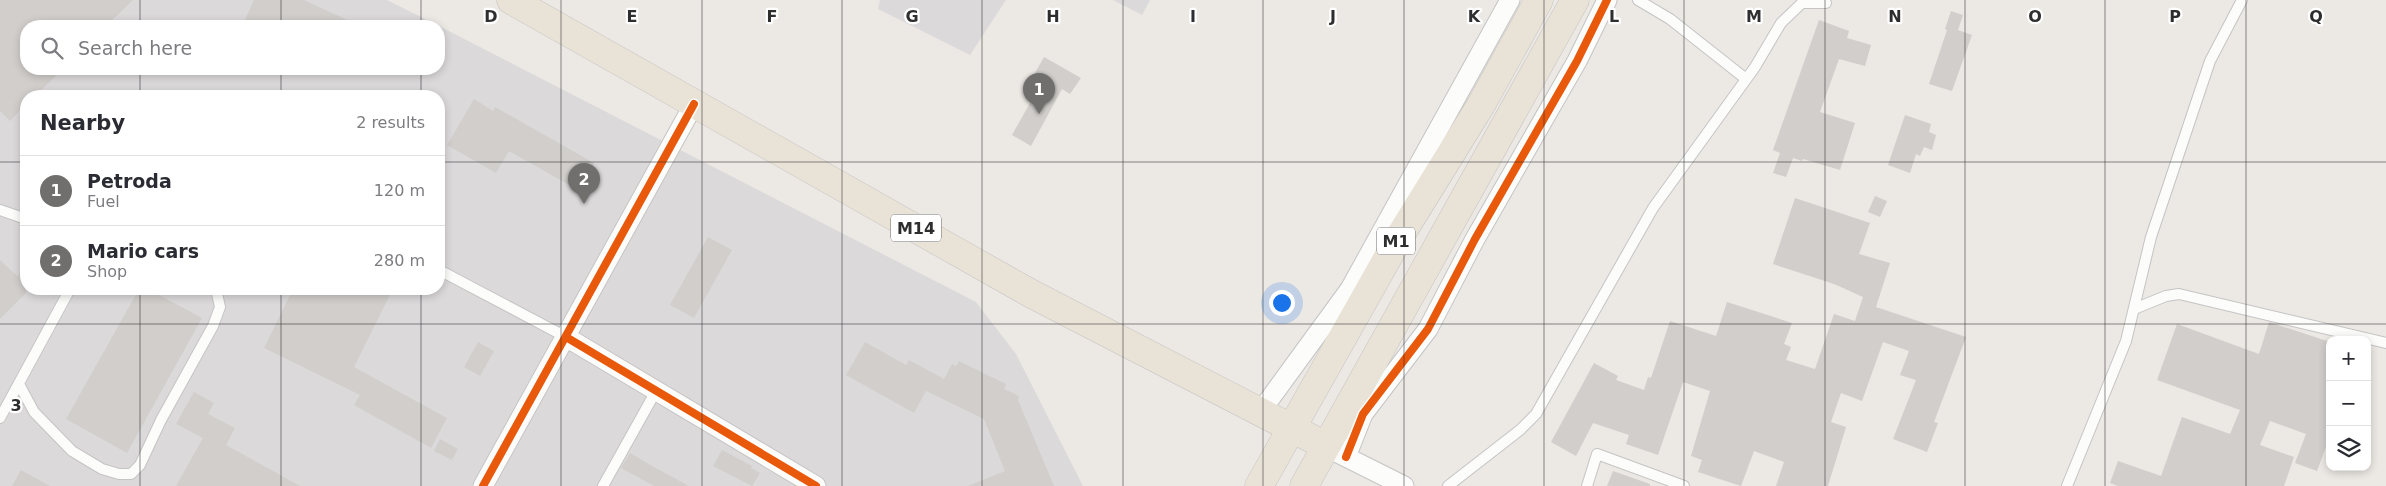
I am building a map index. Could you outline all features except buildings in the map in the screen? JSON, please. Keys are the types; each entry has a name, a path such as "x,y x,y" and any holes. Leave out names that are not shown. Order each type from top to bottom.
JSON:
{"highway":[{"name":"M14","path":"510,0 1030,293 1336,451"},
{"name":"M1","path":"1259,486 1400,236 1481,105 1539,0"},
{"name":"M1","path":"1304,486 1336,451 1575,0"}],"street":[{"path":"1261,411 1350,289 1510,0"},
{"path":"1404,486 1336,451 1428,329 1475,240 1577,61 1607,0"},
{"path":"483,486 694,104"},
{"path":"566,337 816,486"}],"lane":[{"path":"1638,0 1670,19 1746,79"},
{"path":"2067,486 2126,341 2151,237 2210,61 2242,0"},
{"path":"1448,486 1520,430 1536,414 1653,208 1746,79 1781,22 1802,3 1826,3"},
{"path":"0,210 20,217"},
{"path":"445,273 566,337"},
{"path":"2134,309 2166,296 2179,294 2386,343"},
{"path":"0,418 67,295"},
{"path":"19,384 34,412 72,451 102,469 119,474 130,474 140,465 161,420 213,326 220,306 217,295"},
{"path":"603,486 656,391"},
{"path":"1587,486 1597,454 1684,486"}],"shaded area":[{"path":"0,0 387,0 427,20 20,20 20,75 445,75 445,29 976,302 1016,354 1083,486 0,486"},
{"path":"880,0 1006,0 970,55 878,9"},
{"path":"1113,0 1150,0 1142,15"}],"cycle path":[{"path":"1346,457 1363,414 1428,329 1475,239 1577,61 1607,0"},
{"path":"483,486 694,104"},
{"path":"566,337 816,486"}],"place":[{"name":"Petroda","path":"1039,114"},
{"name":"Mario cars","path":"584,204"}]}
